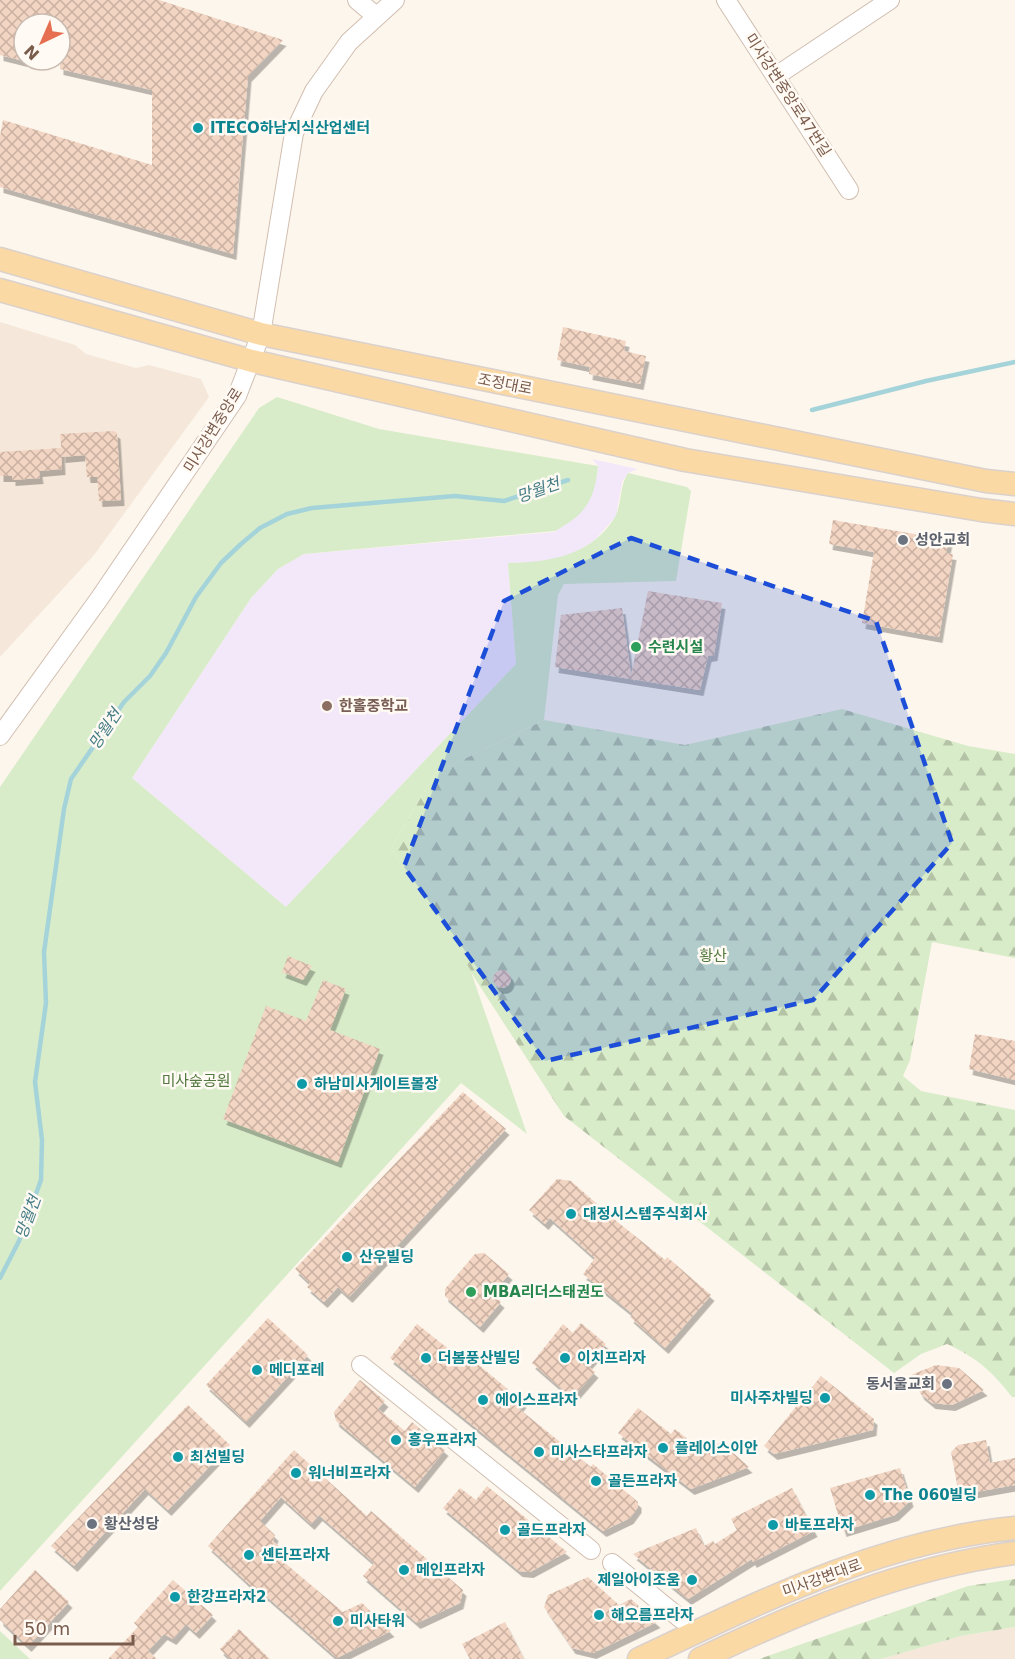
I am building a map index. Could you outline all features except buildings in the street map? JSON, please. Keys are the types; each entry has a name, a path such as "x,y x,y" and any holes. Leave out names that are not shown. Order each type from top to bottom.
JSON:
{"main road":[{"name":"조정대로","path":"0,259 261,334 974,479 1015,484"},
{"path":"0,291 252,361 685,460 1015,514"},
{"name":"미사강변대로","path":"639,1659 812,1579 946,1538 1015,1528"},
{"name":"미사강변대로","path":"700,1659 784,1619 864,1590 964,1561 1015,1553"}],"street":[{"path":"357,0 376,16"},
{"name":"미사강변중앙로","path":"1,732 195,461 237,396 261,334 294,133 314,91 349,42 395,0"},
{"name":"미사강변중앙로47번길","path":"726,0 849,190"},
{"path":"776,76 890,0"},
{"path":"361,1365 591,1550"},
{"path":"612,1563 681,1619"}],"highlighted area":[{"path":"631,538 876,621 952,843 813,1000 545,1061 404,867 504,601"}],"shaded area":[{"path":"0,322 75,345 86,354 136,368 149,365 201,379 209,397 94,555 0,657"},
{"name":"한홀중학교","path":"592,459 638,469 628,473 622,482 616,516 595,540 570,556 543,562 508,563 516,664 286,907 132,778 251,598 278,569 304,554 555,532 597,477 598,466"},
{"path":"1015,1627 1015,1659 881,1659 961,1636"}],"green space":[{"name":"미사숲공원","path":"277,397 379,429 598,466 597,478 587,505 574,519 555,531 304,554 278,569 251,598 132,778 286,907 516,664 508,563 554,558 582,548 594,540 615,517 628,473 687,487 691,491 676,581 564,584 558,595 544,720 435,773 391,849 470,969 527,1134 461,1083 0,1591 0,787 259,408"},
{"name":"황산","path":"842,709 968,746 1015,754 1015,958 932,942 910,1060 903,1076 921,1091 1015,1110 1015,1397 1012,1397 983,1366 947,1344 921,1354 894,1373 564,1116 391,849 435,773 544,720 685,745"},
{"path":"1015,1579 1015,1627 961,1636 881,1659 759,1659 968,1586"},
{"path":"0,1631 30,1659 0,1659"}],"waterway":[{"name":"망월천","path":"812,410 926,381 1015,362"},
{"name":"망월천","path":"0,1278 19,1241 41,1180 42,1140 35,1082 46,1003 44,952 64,809 71,779 124,702 150,676 166,653 196,597 221,563 241,544 260,528 287,514 312,508 455,496 504,501 568,480"}],"place":[{"name":"ITECO하남지식산업센터","path":"198,128"},
{"name":"성안교회","path":"903,540"},
{"name":"수련시설","path":"636,647"},
{"name":"한홀중학교","path":"327,706"},
{"name":"하남미사게이트볼장","path":"302,1084"},
{"name":"대정시스템주식회사","path":"571,1214"},
{"name":"산우빌딩","path":"347,1257"},
{"name":"MBA리더스태권도","path":"471,1292"},
{"name":"더봄풍산빌딩","path":"426,1358"},
{"name":"이치프라자","path":"565,1358"},
{"name":"메디포레","path":"257,1370"},
{"name":"동서울교회","path":"947,1384"},
{"name":"미사주차빌딩","path":"825,1398"},
{"name":"에이스프라자","path":"483,1400"},
{"name":"흥우프라자","path":"396,1440"},
{"name":"플레이스이안","path":"663,1448"},
{"name":"미사스타프라자","path":"539,1452"},
{"name":"최선빌딩","path":"178,1457"},
{"name":"워너비프라자","path":"296,1473"},
{"name":"골든프라자","path":"596,1481"},
{"name":"The 060빌딩","path":"870,1495"},
{"name":"황산성당","path":"92,1524"},
{"name":"바토프라자","path":"773,1525"},
{"name":"골드프라자","path":"505,1530"},
{"name":"센타프라자","path":"249,1555"},
{"name":"메인프라자","path":"404,1570"},
{"name":"제일아이조움","path":"692,1580"},
{"name":"한강프라자2","path":"175,1597"},
{"name":"해오름프라자","path":"599,1615"},
{"name":"미사타워","path":"338,1621"}]}
